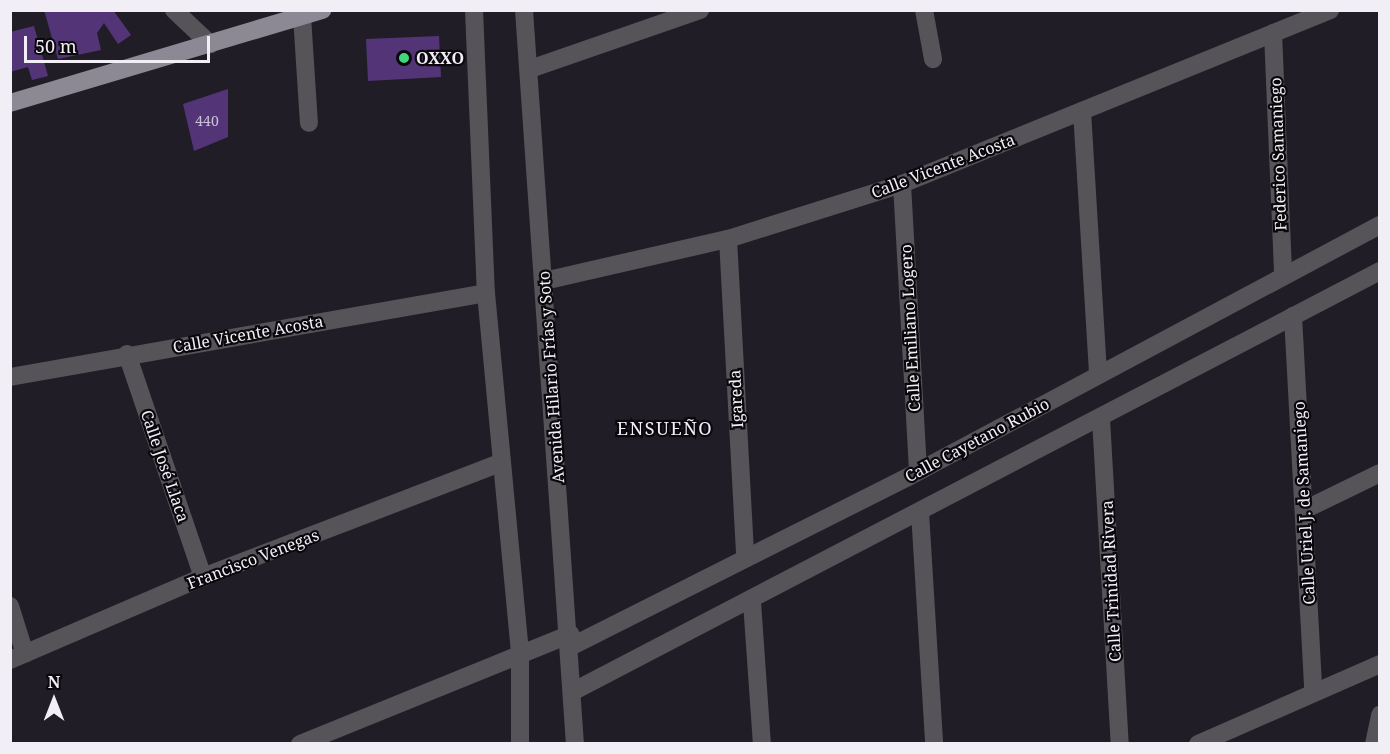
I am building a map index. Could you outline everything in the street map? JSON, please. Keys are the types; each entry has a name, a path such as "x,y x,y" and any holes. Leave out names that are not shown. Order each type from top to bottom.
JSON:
{"main road":[{"path":"10,103 322,10"}],"street":[{"path":"174,10 210,44"},
{"path":"474,10 486,293 498,464 520,653 520,744"},
{"name":"Avenida Hilario Frías y Soto","path":"524,10 571,641 576,744"},
{"path":"530,69 700,10"},
{"path":"924,10 933,59"},
{"name":"Calle Vicente Acosta","path":"544,281 728,239 902,184 1330,10"},
{"path":"302,16 309,123"},
{"name":"Federico Samaniego","path":"1273,33 1283,275"},
{"path":"1082,111 1098,375"},
{"name":"Calle Emiliano Logero","path":"902,184 918,472"},
{"name":"Calle Cayetano Rubio","path":"300,744 520,653 571,641 745,558 918,472 1380,225"},
{"name":"Igareda","path":"728,239 745,558"},
{"path":"572,692 752,602 1380,271"},
{"name":"Calle Vicente Acosta","path":"10,377 127,354 486,293"},
{"name":"Calle Uriel J. de Samaniego","path":"1293,316 1306,509 1313,690"},
{"name":"Calle José Llaca","path":"127,354 203,577"},
{"name":"Calle Trinidad Rivera","path":"1101,419 1120,744"},
{"name":"Francisco Venegas","path":"18,657 203,577 498,464"},
{"path":"1306,509 1380,473"},
{"path":"920,512 934,744"},
{"path":"752,602 762,744"},
{"path":"10,606 18,657"},
{"path":"1198,744 1313,690 1380,664"},
{"path":"1374,744 1380,715"}],"building":[{"path":"44,10 113,10 131,35 118,44 104,23 97,33 101,50 58,59"},
{"path":"34,26 48,76 32,80 28,67 10,72 10,32"},
{"name":"OXXO","path":"439,36 441,77 368,81 366,39"},
{"path":"228,89 228,137 194,151 183,104"}],"place":[{"name":"OXXO","path":"404,58"}],"district":[{"name":"ENSUEÑO","path":"665,428"}]}
